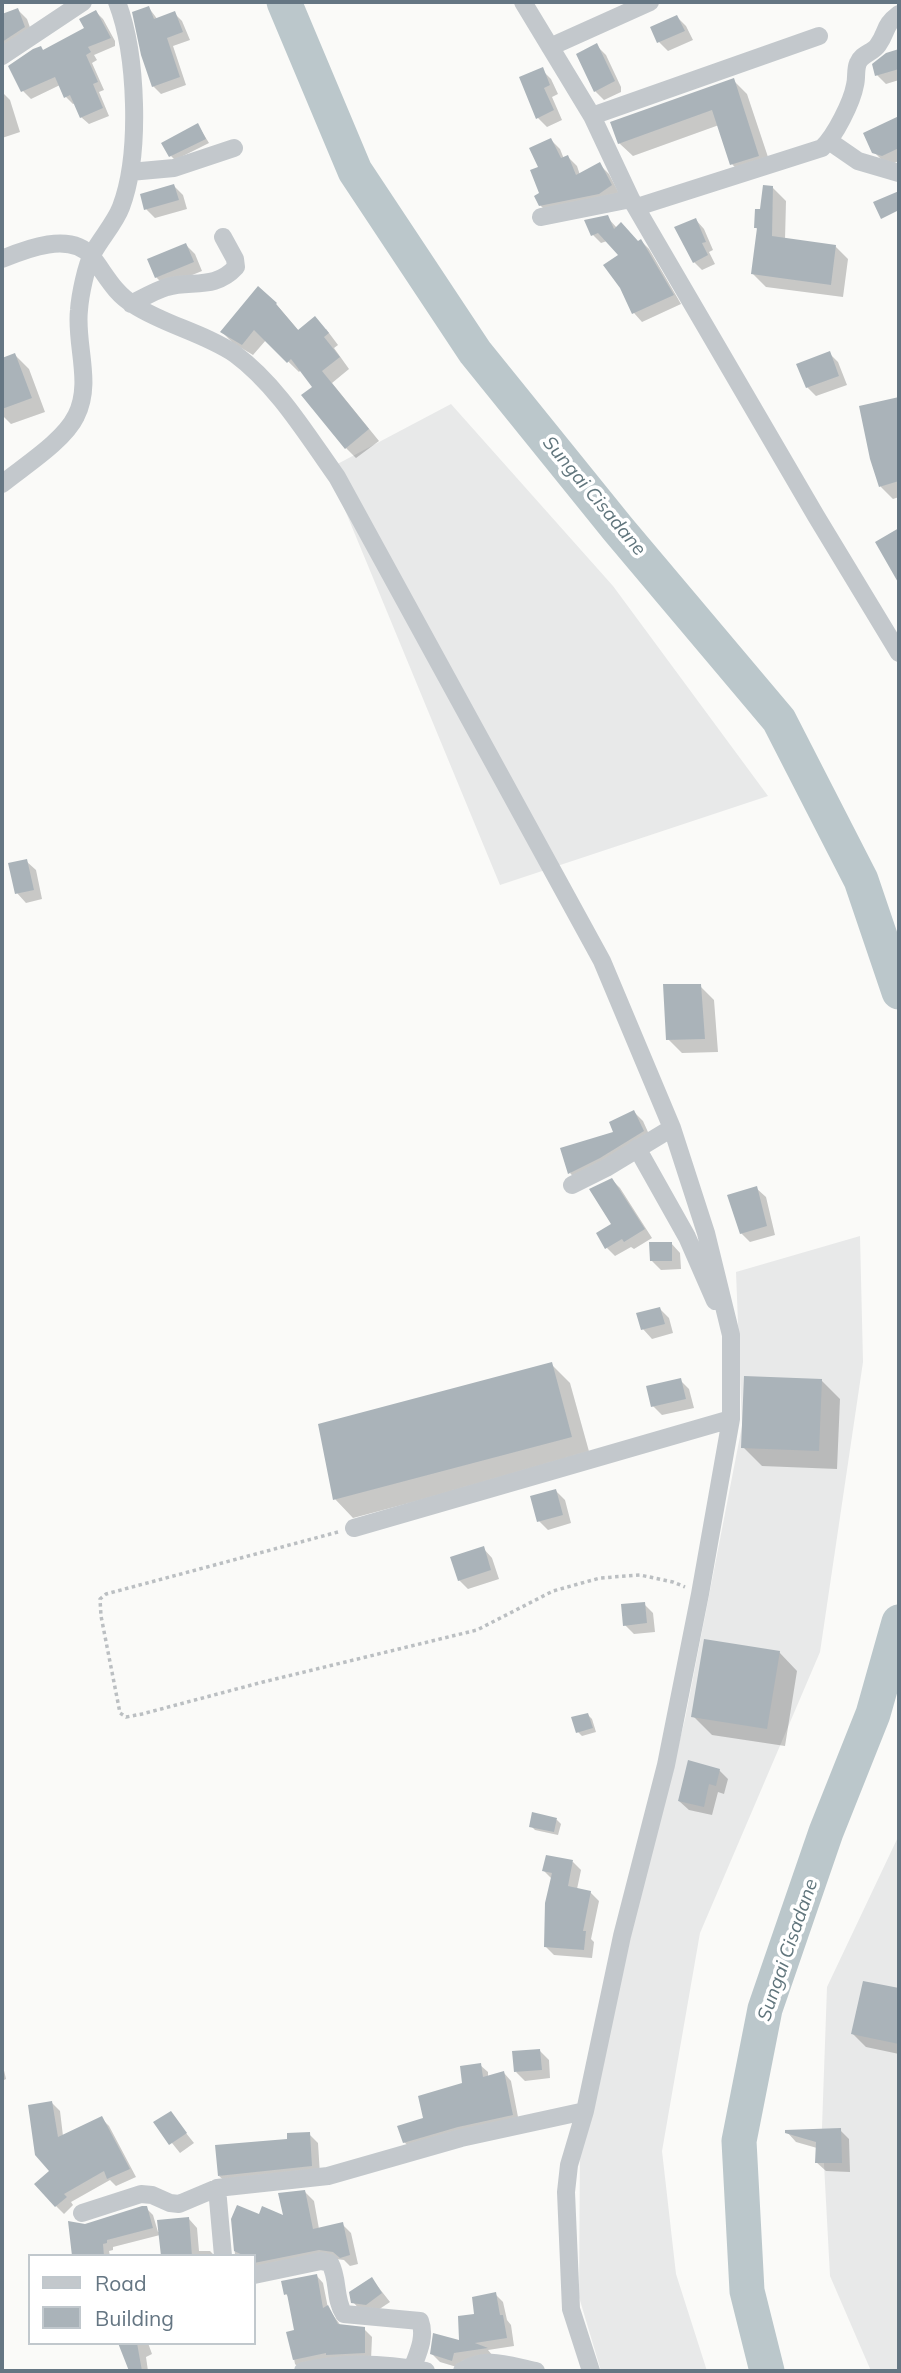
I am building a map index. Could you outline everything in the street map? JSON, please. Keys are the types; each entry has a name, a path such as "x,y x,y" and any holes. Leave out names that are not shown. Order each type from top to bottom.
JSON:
{"street":[{"path":"2,56 83,2"},
{"path":"2,484 68,430 77,415 82,398 79,310 91,256 120,209 130,172 133,66 125,22 117,2"},
{"path":"523,2 592,116 634,203 899,653"},
{"path":"550,47 650,2"},
{"path":"541,217 634,203 822,148 830,141 852,95 856,84 857,64 864,54 878,46 885,26 899,14"},
{"path":"592,116 819,36"},
{"path":"830,141 858,160 899,173"},
{"path":"130,172 174,168 234,148"},
{"path":"131,304 170,286 205,285 231,273 236,267 235,259 223,237"},
{"path":"2,259 28,248 58,244 71,246 91,256 110,285 131,304 235,355 265,383 338,477 602,961 672,1128 713,1259 731,1335 731,1419 701,1594 666,1765 622,1936 584,2111 569,2165 566,2192 571,2309 591,2371"},
{"path":"572,1185 672,1128"},
{"path":"637,1148 687,1237 731,1335"},
{"path":"354,1528 731,1419"},
{"path":"82,2213 141,2194 180,2204 217,2188 328,2176 461,2138 584,2111"},
{"path":"217,2188 223,2254"},
{"path":"256,2275 321,2261 330,2263 335,2272 340,2308 344,2315 420,2321 423,2329 419,2370 367,2363 329,2365 303,2371"},
{"path":"462,2371 472,2364 485,2361 536,2371"}],"path":[{"path":"354,1528 106,1594 100,1599 101,1616 120,1713 125,1717 133,1716 477,1630 553,1591 600,1578 640,1576 673,1582 701,1594"}],"shaded area":[{"path":"451,404 613,586 768,796 500,885 328,469"},
{"path":"860,1236 863,1362 820,1652 700,1933 662,2151 676,2274 707,2371 601,2371 579,2297 580,2139 685,1719 742,1426 736,1272"},
{"path":"899,1835 899,2371 871,2371 830,2276 822,2127 827,1987"}],"building":[{"path":"149,6 154,19 175,11 183,32 167,38 180,77 152,87 141,55 132,12"},
{"path":"18,8 25,27 2,42 2,14"},
{"path":"96,10 111,38 88,47 91,52 86,55 98,82 93,84 103,108 80,118 70,95 64,98 55,77 21,92 8,66 33,49 41,46 43,50 84,28 79,19"},
{"path":"677,15 685,31 657,43 650,27"},
{"path":"597,43 615,81 594,92 576,54"},
{"path":"899,49 899,69 875,76 872,64 886,53"},
{"path":"543,67 550,85 544,88 554,110 536,119 519,77"},
{"path":"734,78 759,156 730,165 712,110 618,144 610,122"},
{"path":"899,116 899,148 882,156 872,153 863,133"},
{"path":"198,123 206,139 169,157 161,143"},
{"path":"551,138 561,158 568,155 576,175 600,162 612,185 599,194 539,206 534,196 539,193 530,170 538,167 529,148"},
{"path":"174,184 179,200 144,210 140,194"},
{"path":"763,185 773,186 772,236 836,245 831,285 751,274 757,228 754,228 755,209 760,209"},
{"path":"899,191 899,210 881,219 873,202"},
{"path":"608,215 614,229 621,222 638,241 641,239 674,295 632,314 620,288 603,265 618,255 598,233 591,236 584,220"},
{"path":"696,218 706,242 702,243 708,255 693,263 674,227"},
{"path":"186,243 194,262 155,278 147,259"},
{"path":"258,286 277,303 298,330 315,316 329,333 324,337 340,357 322,371 369,429 345,449 301,395 312,387 291,359 287,363 254,330 242,345 220,332"},
{"path":"830,351 839,376 806,388 796,364"},
{"path":"15,353 32,398 2,409 2,358"},
{"path":"899,397 899,481 879,487 859,406"},
{"path":"899,528 899,584 875,542"},
{"path":"27,859 34,890 15,894 8,863"},
{"path":"663,984 701,984 705,1039 666,1040"},
{"path":"634,1110 644,1131 568,1174 560,1148 613,1132 609,1122"},
{"path":"612,1178 645,1229 624,1242 622,1239 605,1249 596,1233 611,1224 589,1189"},
{"path":"757,1186 767,1226 740,1234 727,1195"},
{"path":"649,1242 672,1242 672,1261 650,1261"},
{"path":"660,1307 665,1324 641,1330 636,1313"},
{"path":"552,1362 572,1437 333,1500 318,1424"},
{"path":"744,1376 822,1379 819,1451 741,1448"},
{"path":"681,1378 686,1399 651,1407 646,1386"},
{"path":"556,1489 563,1515 537,1522 530,1496"},
{"path":"484,1546 491,1570 458,1581 450,1557"},
{"path":"645,1602 647,1623 623,1626 621,1604"},
{"path":"704,1639 780,1651 767,1729 691,1717"},
{"path":"588,1713 593,1728 576,1733 571,1717"},
{"path":"688,1760 720,1769 716,1786 709,1784 704,1807 678,1801"},
{"path":"532,1812 557,1818 554,1832 529,1827"},
{"path":"546,1855 573,1860 568,1886 591,1891 583,1931 586,1931 584,1950 544,1947 545,1903 552,1873 542,1871"},
{"path":"863,1981 899,1988 899,2044 851,2034"},
{"path":"540,2049 542,2070 514,2072 512,2051"},
{"path":"481,2063 483,2077 504,2071 513,2115 403,2143 397,2126 423,2118 418,2096 462,2083 460,2066"},
{"path":"52,2101 58,2137 102,2116 130,2169 107,2179 104,2171 64,2194 67,2197 55,2207 34,2184 49,2171 35,2155 28,2105"},
{"path":"171,2111 187,2133 169,2145 153,2122"},
{"path":"841,2128 842,2163 815,2163 816,2142 785,2133 785,2130"},
{"path":"310,2132 312,2166 218,2176 215,2145 287,2139 287,2133"},
{"path":"305,2190 313,2229 343,2222 350,2255 340,2258 333,2252 319,2250 256,2263 256,2254 234,2251 231,2219 237,2205 259,2214 262,2206 283,2215 278,2193"},
{"path":"147,2206 153,2228 107,2240 107,2243 103,2244 104,2254 72,2254 68,2221 85,2224"},
{"path":"189,2217 192,2254 161,2254 157,2220"},
{"path":"317,2274 323,2308 328,2305 338,2324 365,2327 365,2353 326,2353 293,2360 286,2332 294,2330 287,2294 284,2295 281,2281"},
{"path":"372,2277 382,2293 366,2305 351,2303 349,2292"},
{"path":"496,2292 507,2338 475,2343 488,2348 454,2353 452,2361 430,2354 433,2333 459,2340 458,2316 474,2314 472,2297"},
{"path":"119,2345 137,2345 142,2371 129,2371"}],"waterway":[{"name":"Sungai Cisadane","path":"284,2 355,171 475,352 618,529 779,720 861,880 899,992"},
{"name":"Sungai Cisadane","path":"767,2371 747,2291 739,2141 765,2009 826,1832 873,1714 899,1622"}]}
